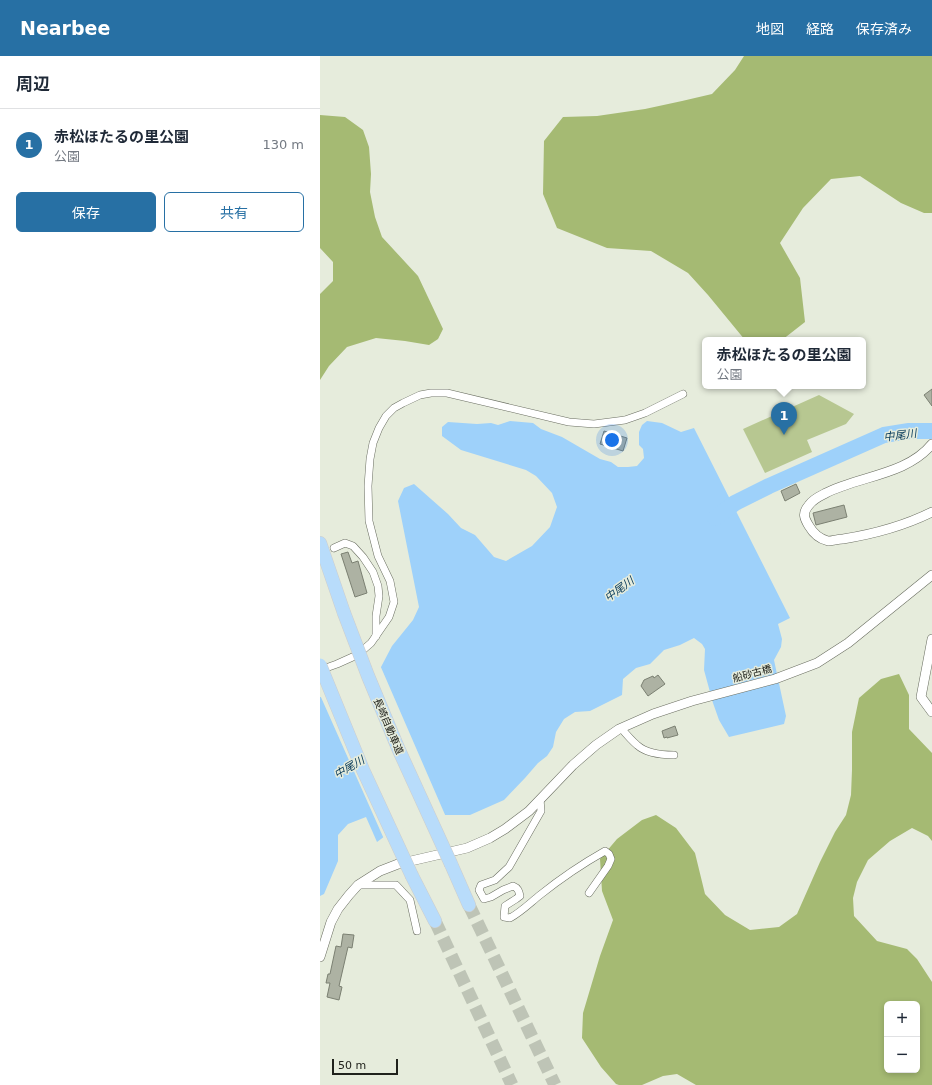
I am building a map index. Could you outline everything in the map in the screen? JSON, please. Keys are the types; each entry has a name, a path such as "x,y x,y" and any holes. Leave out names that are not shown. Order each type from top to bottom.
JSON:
{"highway":[{"name":"長崎自動車道","path":"320,543 368,676 398,748 470,905"},
{"path":"320,665 363,770 435,922"}],"street":[{"path":"320,669 337,664 357,655 371,643 390,617 394,602 390,581 378,556 369,521 368,486 373,443 386,416 394,408 420,395 447,393 569,422 594,424 625,420 645,413 683,394"},
{"path":"932,445 922,454 900,468 836,488 818,497 810,503 805,510 804,518 812,532 828,541 860,536 905,524 932,512"},
{"path":"334,548 345,543 352,546 363,557 373,572 378,586 379,596 376,616 376,636"},
{"name":"船砂古橋","path":"320,957 331,922 338,909 358,885 380,871 398,864 466,848 490,838 506,829 528,811 596,745 621,728 653,714 692,701 775,679 817,663 848,644 932,575"},
{"path":"932,639 921,697 932,712"},
{"path":"621,728 638,746 647,751 674,755"},
{"path":"540,799 541,811 509,867 495,880 481,886 479,890 481,895 484,899 513,886 519,890 520,896 505,906 504,917 510,918 518,914 540,895 572,872 605,851 611,858 608,866 589,893"},
{"path":"358,885 396,885 410,900 417,931"}],"green space":[{"path":"744,56 932,56 932,213 924,213 901,203 860,176 831,179 803,208 780,243 800,278 805,322 786,337 743,337 688,273 651,251 607,248 557,228 543,194 544,141 563,117 597,116 645,109 712,94 735,70"},
{"path":"320,115 345,117 363,130 369,147 371,174 370,192 375,217 382,237 418,276 443,329 438,339 429,345 376,338 347,347 329,366 320,380 320,294 333,281 333,262 320,248"},
{"path":"819,395 854,414 846,424 807,440 812,452 765,473 743,429"},
{"path":"899,674 909,695 909,729 932,753 932,841 928,836 912,828 890,841 868,860 857,882 853,898 854,916 877,941 907,949 917,959 932,982 932,1085 696,1085 677,1074 663,1076 642,1085 616,1084 601,1067 582,1038 583,1013 600,956 613,920 602,891 600,859 617,839 642,820 656,815 676,828 695,853 705,894 725,915 750,930 779,927 797,914 820,862 835,832 846,815 851,795 852,732 859,698 881,679"}],"water":[{"path":"510,421 533,423 541,429 562,437 600,459 611,462 618,467 637,466 644,458 643,449 639,445 639,432 642,425 647,421 662,423 681,432 694,428 790,618 778,624 782,639 781,647 774,660 786,716 784,724 729,737 719,720 704,670 705,649 702,644 694,638 680,645 664,650 650,664 636,668 623,679 622,695 590,711 575,712 564,719 556,732 553,747 547,756 538,763 504,800 470,815 436,815 413,821 377,842 366,817 348,824 338,835 338,861 324,894 320,896 320,697 329,698 364,686 381,667 392,646 413,620 419,607 398,501 404,488 414,484 448,514 461,528 475,535 494,557 506,561 532,546 550,527 557,507 552,493 536,476 526,470 461,450 442,436 442,427 448,422 477,424 491,423 498,425"}],"pier":[{"path":"380,665 446,817 436,817 414,823 384,839 320,695 329,696 363,684"}],"building":[{"path":"932,389 932,406 924,395"},
{"path":"604,431 627,438 623,451 600,444"},
{"path":"796,484 800,493 785,501 781,491"},
{"path":"844,505 847,517 816,525 813,513"},
{"path":"348,552 352,563 358,561 367,593 355,597 341,554"},
{"path":"658,675 665,684 648,696 641,686 644,680 653,676 654,678"},
{"path":"675,726 678,735 664,738 662,731"},
{"path":"343,934 354,935 352,948 348,947 339,986 342,987 339,1000 327,997 330,983 326,983 328,974 330,974 336,946 341,947"}],"waterway":[{"name":"中尾川","path":"715,518 735,503 769,486 884,435 909,431 932,431"}],"tunnel":[{"path":"469,905 555,1085"},
{"path":"435,921 512,1085"}],"place":[{"name":"赤松ほたるの里公園","path":"784,435"}]}
